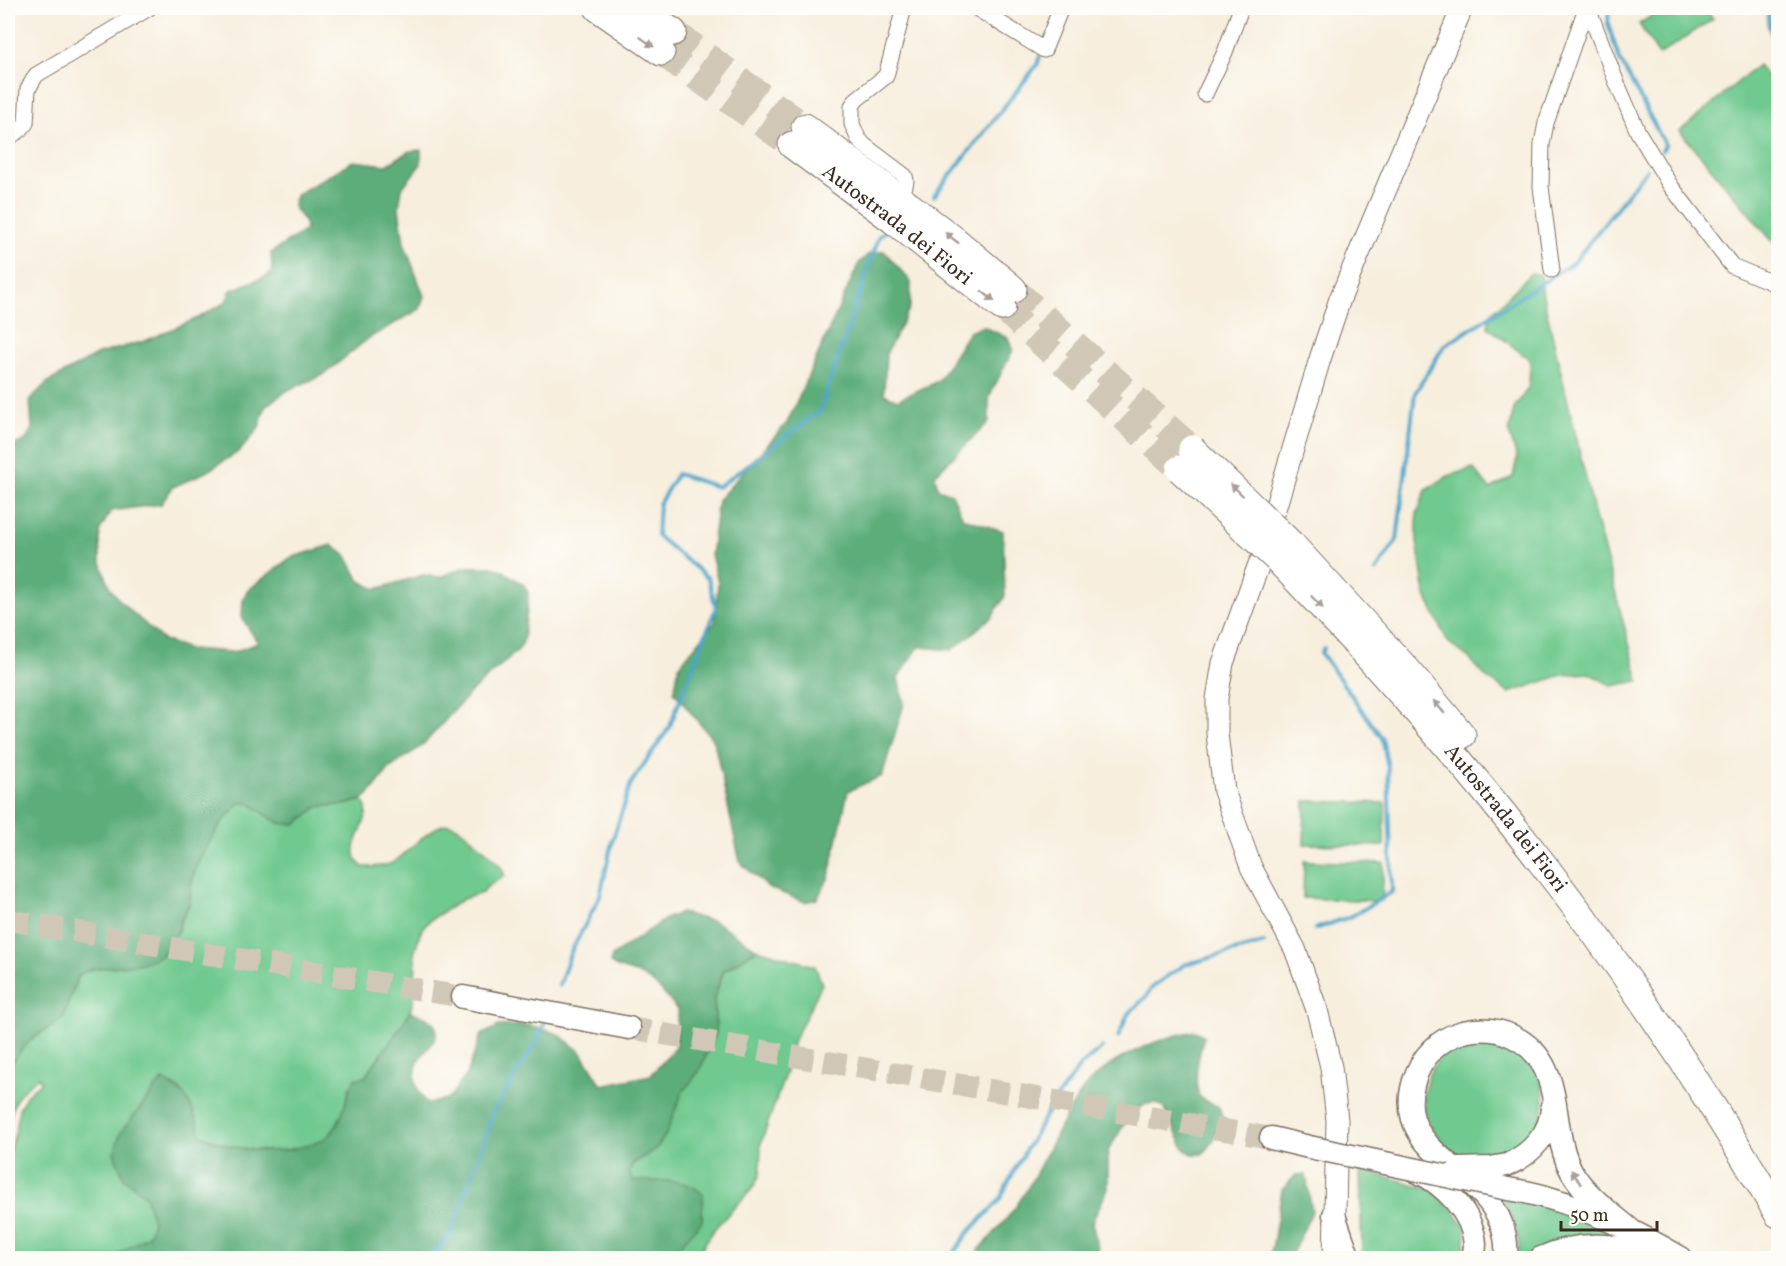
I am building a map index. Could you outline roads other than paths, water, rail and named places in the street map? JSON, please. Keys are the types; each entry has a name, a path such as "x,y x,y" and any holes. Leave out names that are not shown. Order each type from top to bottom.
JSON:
{"highway":[{"path":"598,8 667,42 636,8"},
{"name":"Autostrada dei Fiori","path":"799,136 893,220 1008,298"},
{"name":"Autostrada dei Fiori","path":"1186,459 1335,620 1484,790 1557,884 1642,1000 1739,1148 1779,1214"},
{"name":"Autostrada dei Fiori","path":"1276,556 1416,680 1555,851 1655,988 1779,1181"}],"main road":[{"path":"1275,509 1340,299 1462,8"},
{"path":"1276,556 1223,663 1217,699 1217,735 1224,791 1251,867 1295,949 1324,1033 1336,1110 1334,1258"},
{"path":"464,997 629,1028"},
{"path":"1506,1258 1506,1240 1495,1210 1484,1195 1420,1137 1410,1103 1414,1080 1424,1059 1440,1043 1471,1030 1494,1030 1515,1037 1533,1050 1546,1068 1562,1148 1571,1169 1588,1193 1633,1232"},
{"path":"1409,1168 1490,1168 1515,1162 1530,1151 1542,1136 1552,1115 1552,1090"},
{"path":"1271,1138 1549,1197 1633,1232 1681,1258"},
{"path":"1409,1168 1430,1179 1448,1194 1466,1217 1475,1244 1473,1258"},
{"path":"1334,1215 1349,1258"},
{"path":"1541,1258 1576,1248 1608,1245 1648,1258"}],"street":[{"path":"8,138 26,123 27,89 36,75 149,8"},
{"path":"904,8 886,76 852,105 852,124 864,145 905,176 905,186"},
{"path":"976,8 1044,50 1061,8"},
{"path":"1205,94 1225,52 1241,8"},
{"path":"1552,270 1541,187 1542,144 1546,123 1587,8"},
{"path":"1587,8 1638,132 1670,185 1732,266 1779,285"}],"water":[{"path":"1767,8 1778,8 1778,46 1768,28"}],"waterway":[{"path":"1609,8 1608,24 1619,58 1665,145 1662,150"},
{"path":"934,196 1037,65 1040,56"},
{"path":"1376,571 1397,540 1415,393 1444,346 1574,262 1647,169"},
{"path":"559,986 570,954 600,896 612,842 631,783 669,728 716,608 708,578 657,536 659,504 677,474 718,487 820,411 879,236 886,231"},
{"path":"1315,929 1352,916 1392,892 1388,768 1382,738 1321,653 1324,648"},
{"path":"1118,1037 1128,1014 1145,998 1153,986 1184,965 1264,943"},
{"path":"429,1258 451,1234 494,1110 539,1038 544,1023"},
{"path":"950,1258 968,1233 999,1201 1049,1109 1080,1066 1102,1048"}],"tunnel":[{"path":"673,32 805,127"},
{"path":"661,52 792,145"},
{"path":"1013,289 1192,449"},
{"path":"1002,307 1180,469"},
{"path":"8,920 463,997"},
{"path":"629,1028 1271,1138"}]}
